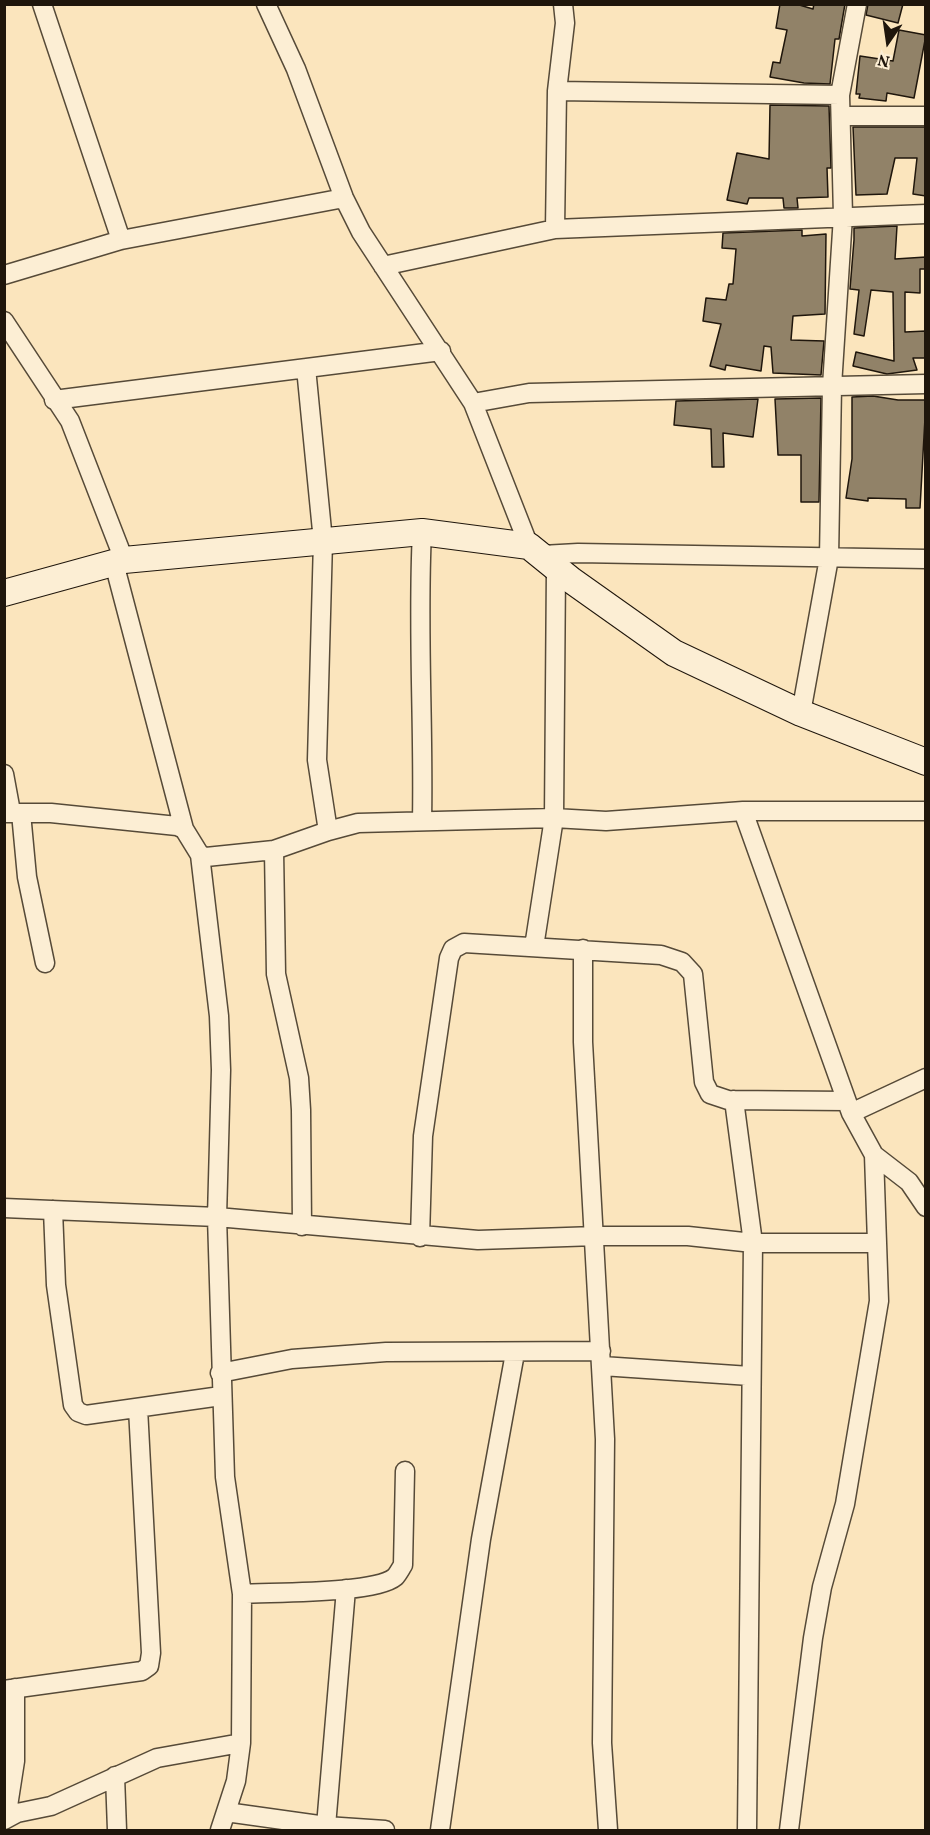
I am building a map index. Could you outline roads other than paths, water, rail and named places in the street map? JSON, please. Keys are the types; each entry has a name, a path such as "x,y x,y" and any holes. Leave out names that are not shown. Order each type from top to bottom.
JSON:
{"street":[{"path":"42,4 50,34 121,240"},
{"path":"266,4 296,69 344,198 383,266 441,351 473,403 542,556 554,818 534,947"},
{"path":"555,229 557,91 565,23 563,4"},
{"path":"801,713 829,558 832,386 843,216 840,95 857,4"},
{"path":"557,91 840,95"},
{"path":"841,116 926,116"},
{"path":"4,275 121,240 344,198"},
{"path":"383,266 555,229 926,214"},
{"path":"4,321 70,421 119,562 184,829 200,855 219,1016 221,1071 217,1217 225,1477 242,1594 241,1743 236,1781 220,1830"},
{"path":"54,400 441,351"},
{"path":"306,368 323,541 317,760 328,831"},
{"path":"473,403 529,393 926,384"},
{"path":"422,532 418,609 423,739 422,821"},
{"path":"4,593 119,562 422,532 542,556 578,553 926,559"},
{"path":"542,556 674,653 801,713 926,762"},
{"path":"4,774 45,963"},
{"path":"743,811 848,1107 874,1155 909,1182 926,1207"},
{"path":"200,855 206,857 274,850 358,823 554,818 606,821 743,811 926,811"},
{"path":"12,813 112,818 177,826 184,829"},
{"path":"274,850 276,974 298,1078 301,1110 302,1226"},
{"path":"420,1237 423,1136 449,958 453,949 464,943 661,955 682,962 693,974 705,1082 710,1094 734,1100 848,1107 926,1078"},
{"path":"583,949 583,1042 596,1236 605,1439 602,1743 608,1830"},
{"path":"734,1100 753,1244 747,1830"},
{"path":"789,1830 813,1638 822,1587 845,1504 879,1301 874,1155"},
{"path":"4,1208 217,1217 420,1237 478,1240 688,1236 753,1244 877,1243"},
{"path":"53,1210 57,1285 73,1405 78,1412 86,1415 221,1396"},
{"path":"220,1373 292,1359 386,1352 514,1353 601,1359 750,1376"},
{"path":"440,1830 482,1539 514,1353"},
{"path":"5,1820 15,1761 10,1689 142,1671 149,1666 151,1642 138,1408"},
{"path":"242,1594 346,1589 385,1582 396,1576 403,1565 405,1471"},
{"path":"334,1828 346,1589"},
{"path":"5,1820 17,1813 51,1806 157,1758 241,1743"},
{"path":"115,1776 117,1830"},
{"path":"226,1812 334,1828 386,1830"}]}
